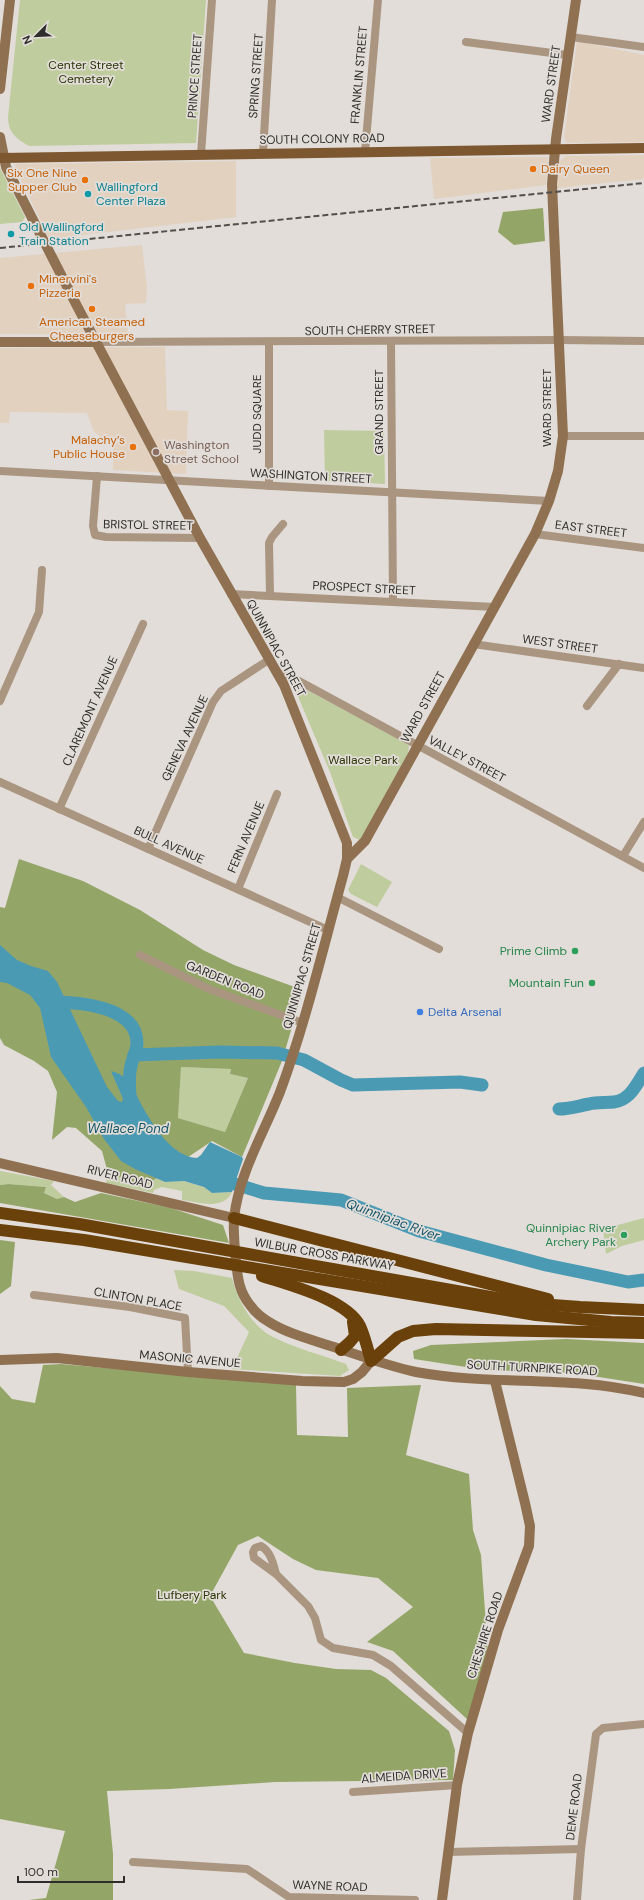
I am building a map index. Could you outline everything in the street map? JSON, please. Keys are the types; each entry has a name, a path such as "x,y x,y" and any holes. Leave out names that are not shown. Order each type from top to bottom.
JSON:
{"highway":[{"path":"0,1207 22,1215"},
{"name":"WILBUR CROSS PARKWAY","path":"0,1213 22,1215 525,1303 644,1310"},
{"path":"234,1218 580,1307"},
{"path":"0,1230 84,1240 229,1264 247,1269 332,1302 351,1315 359,1325 371,1361 398,1337 413,1331 436,1328 644,1333"},
{"path":"247,1269 536,1315 611,1322 644,1323"},
{"path":"341,1350 355,1336 355,1327 351,1315"}],"main road":[{"path":"0,89 2,53 10,0"},
{"name":"WARD STREET","path":"347,859 365,841 535,534 549,501 558,471 563,436 560,340 552,192 555,149 576,0"},
{"name":"QUINNIPIAC STREET","path":"0,137 2,158 45,243 200,538 278,673 300,720 346,837 347,859 303,1023 279,1094 252,1157 239,1194 234,1218 239,1284 250,1306 264,1319 276,1326 371,1361"},
{"name":"SOUTH COLONY ROAD","path":"2,158 644,148"},
{"path":"0,342 97,342"},
{"name":"RIVER ROAD","path":"0,1162 234,1218"},
{"name":"MASONIC AVENUE","path":"0,1360 57,1358 188,1372 302,1381 344,1382 353,1379 362,1372 371,1361"},
{"name":"SOUTH TURNPIKE ROAD","path":"371,1361 417,1372 495,1381 588,1383 644,1392"},
{"name":"CHESHIRE ROAD","path":"442,1900 457,1785 468,1733 498,1630 528,1546 530,1526 527,1511 495,1381"}],"street":[{"name":"PRINCE STREET","path":"201,154 212,0"},
{"name":"SPRING STREET","path":"262,153 272,0"},
{"name":"FRANKLIN STREET","path":"365,152 378,0"},
{"path":"571,37 644,47"},
{"path":"466,42 568,55"},
{"name":"SOUTH CHERRY STREET","path":"97,342 644,341"},
{"name":"JUDD SQUARE","path":"269,342 269,486"},
{"name":"GRAND STREET","path":"391,342 393,602"},
{"path":"563,436 644,436"},
{"name":"WASHINGTON STREET","path":"0,471 169,479 269,486 549,501"},
{"name":"BRISTOL STREET","path":"96,476 93,526 95,535 106,537 200,538"},
{"path":"270,595 269,543 283,524"},
{"name":"EAST STREET","path":"535,534 644,548"},
{"path":"0,701 39,612 42,570"},
{"name":"PROSPECT STREET","path":"231,594 495,607"},
{"name":"CLAREMONT AVENUE","path":"59,809 143,624"},
{"name":"WEST STREET","path":"473,644 644,668"},
{"name":"GENEVA AVENUE","path":"148,849 213,702 221,691 270,659"},
{"path":"586,706 619,664"},
{"name":"VALLEY STREET","path":"278,673 299,681 644,868"},
{"name":"BULL AVENUE","path":"0,782 328,930"},
{"name":"FERN AVENUE","path":"238,889 277,794"},
{"path":"623,856 644,822"},
{"path":"338,897 439,949"},
{"name":"GARDEN ROAD","path":"140,955 209,989 303,1023"},
{"name":"CLINTON PLACE","path":"34,1295 130,1307 185,1318 188,1372"},
{"path":"276,1574 308,1606 315,1618 321,1640 333,1648 373,1655 391,1666 468,1733"},
{"name":"DEME ROAD","path":"448,1852 581,1849 596,1734 603,1728 644,1724"},
{"name":"ALMEIDA DRIVE","path":"353,1792 457,1785"},
{"path":"577,1900 581,1849"},
{"name":"WAYNE ROAD","path":"133,1862 247,1869 288,1897 415,1900"}],"shaded area":[{"path":"577,41 644,55 644,142 567,143 564,137"},
{"path":"644,155 644,179 557,188 559,162 566,156"},
{"path":"548,157 546,185 434,199 430,158"},
{"path":"236,161 236,217 49,239 15,167 15,164"},
{"path":"142,245 147,288 146,303 125,304 128,335 0,334 0,258"},
{"path":"165,347 167,410 188,411 186,474 113,470 113,445 94,432 87,413 10,412 9,423 0,423 0,348"}],"green space":[{"name":"Center Street Cemetery","path":"20,0 206,0 196,143 29,146 20,141 9,127 8,117"},
{"path":"0,168 25,217 22,222 0,224"},
{"path":"543,208 545,241 514,245 498,232 503,212"},
{"path":"324,430 384,431 385,484 325,481"},
{"name":"Wallace Park","path":"297,685 403,741 409,746 408,753 360,840 353,837 330,772 294,687"},
{"path":"19,859 83,881 140,910 203,950 234,965 303,990 282,1061 242,1157 212,1141 145,1186 108,1173 102,1151 76,1128 67,1127 52,1140 57,1092 48,1071 34,1061 4,1045 0,1038 0,907 5,908","holes":["181,1067 231,1069 230,1074 248,1078 225,1132 178,1118"]},
{"path":"361,864 392,882 377,907 351,894 348,890"},
{"path":"181,1067 231,1069 230,1074 248,1078 225,1132 178,1118"},
{"path":"0,1171 54,1181 51,1185 64,1197 57,1199 44,1193 46,1187 8,1184 0,1185"},
{"path":"108,1173 145,1186 157,1178 165,1182 183,1181 204,1187 212,1193 232,1192 223,1202 217,1203 210,1204 182,1200 182,1191 162,1187 154,1190 153,1193 106,1183"},
{"path":"8,1184 46,1187 44,1193 57,1199 64,1197 75,1202 101,1193 171,1208 223,1225 229,1243 0,1203 0,1185"},
{"name":"Quinnipiac River Archery Park","path":"644,1218 644,1240 622,1246 606,1254 603,1229"},
{"path":"0,1240 15,1242 11,1286 0,1294"},
{"path":"174,1270 194,1271 232,1278 241,1303 251,1318 264,1331 271,1336 289,1344 346,1364 349,1370 340,1376 232,1369 249,1332 224,1306 179,1289"},
{"path":"566,1339 644,1343 644,1384 573,1373 485,1370 414,1359 413,1351 431,1345"},
{"name":"Lufbery Park","path":"61,1364 296,1385 297,1435 348,1437 347,1388 421,1385 406,1455 469,1474 473,1530 481,1555 488,1654 468,1720 393,1651 367,1642 413,1607 378,1578 316,1570 293,1559 258,1536 238,1545 210,1596 244,1653 336,1669 371,1670 386,1678 449,1731 455,1750 453,1780 275,1782 169,1789 107,1791 113,1854 113,1900 29,1900 46,1898 65,1831 0,1819 0,1386 12,1399 35,1403 43,1365"}],"water":[{"name":"Wallace Pond","path":"0,945 17,960 48,971 57,982 107,1087 118,1101 122,1102 123,1099 111,1071 127,1080 157,1130 171,1146 179,1152 197,1158 201,1155 210,1142 242,1157 243,1159 232,1192 212,1193 204,1187 184,1181 165,1182 121,1161 104,1139 86,1107 51,1057 40,1008 30,995 7,983 0,982"}],"waterway":[{"name":"Quinnipiac River","path":"52,1002 90,1005 117,1014 127,1021 134,1031 137,1043 130,1070 130,1100"},
{"name":"Quinnipiac River","path":"134,1055 219,1052 277,1053 304,1060 353,1085 460,1082 482,1085"},
{"name":"Quinnipiac River","path":"559,1109 592,1103 620,1101 632,1091 644,1073"},
{"name":"Quinnipiac River","path":"218,1179 264,1193 341,1200 419,1231 546,1265 628,1282 644,1280"}],"railway":[{"path":"0,248 644,183"}],"place":[{"name":"Dairy Queen","path":"533,169"},
{"name":"Six One Nine Supper Club","path":"85,180"},
{"name":"Wallingford Center Plaza","path":"88,194"},
{"name":"Old Wallingford Train Station","path":"11,234"},
{"name":"Minervini's Pizzeria","path":"31,286"},
{"name":"American Steamed Cheeseburgers","path":"92,309"},
{"name":"Malachy’s Public House","path":"133,447"},
{"name":"Washington Street School","path":"156,452"},
{"name":"Prime Climb","path":"575,951"},
{"name":"Mountain Fun","path":"592,983"},
{"name":"Delta Arsenal","path":"420,1012"},
{"name":"Quinnipiac River Archery Park","path":"624,1235"}]}
